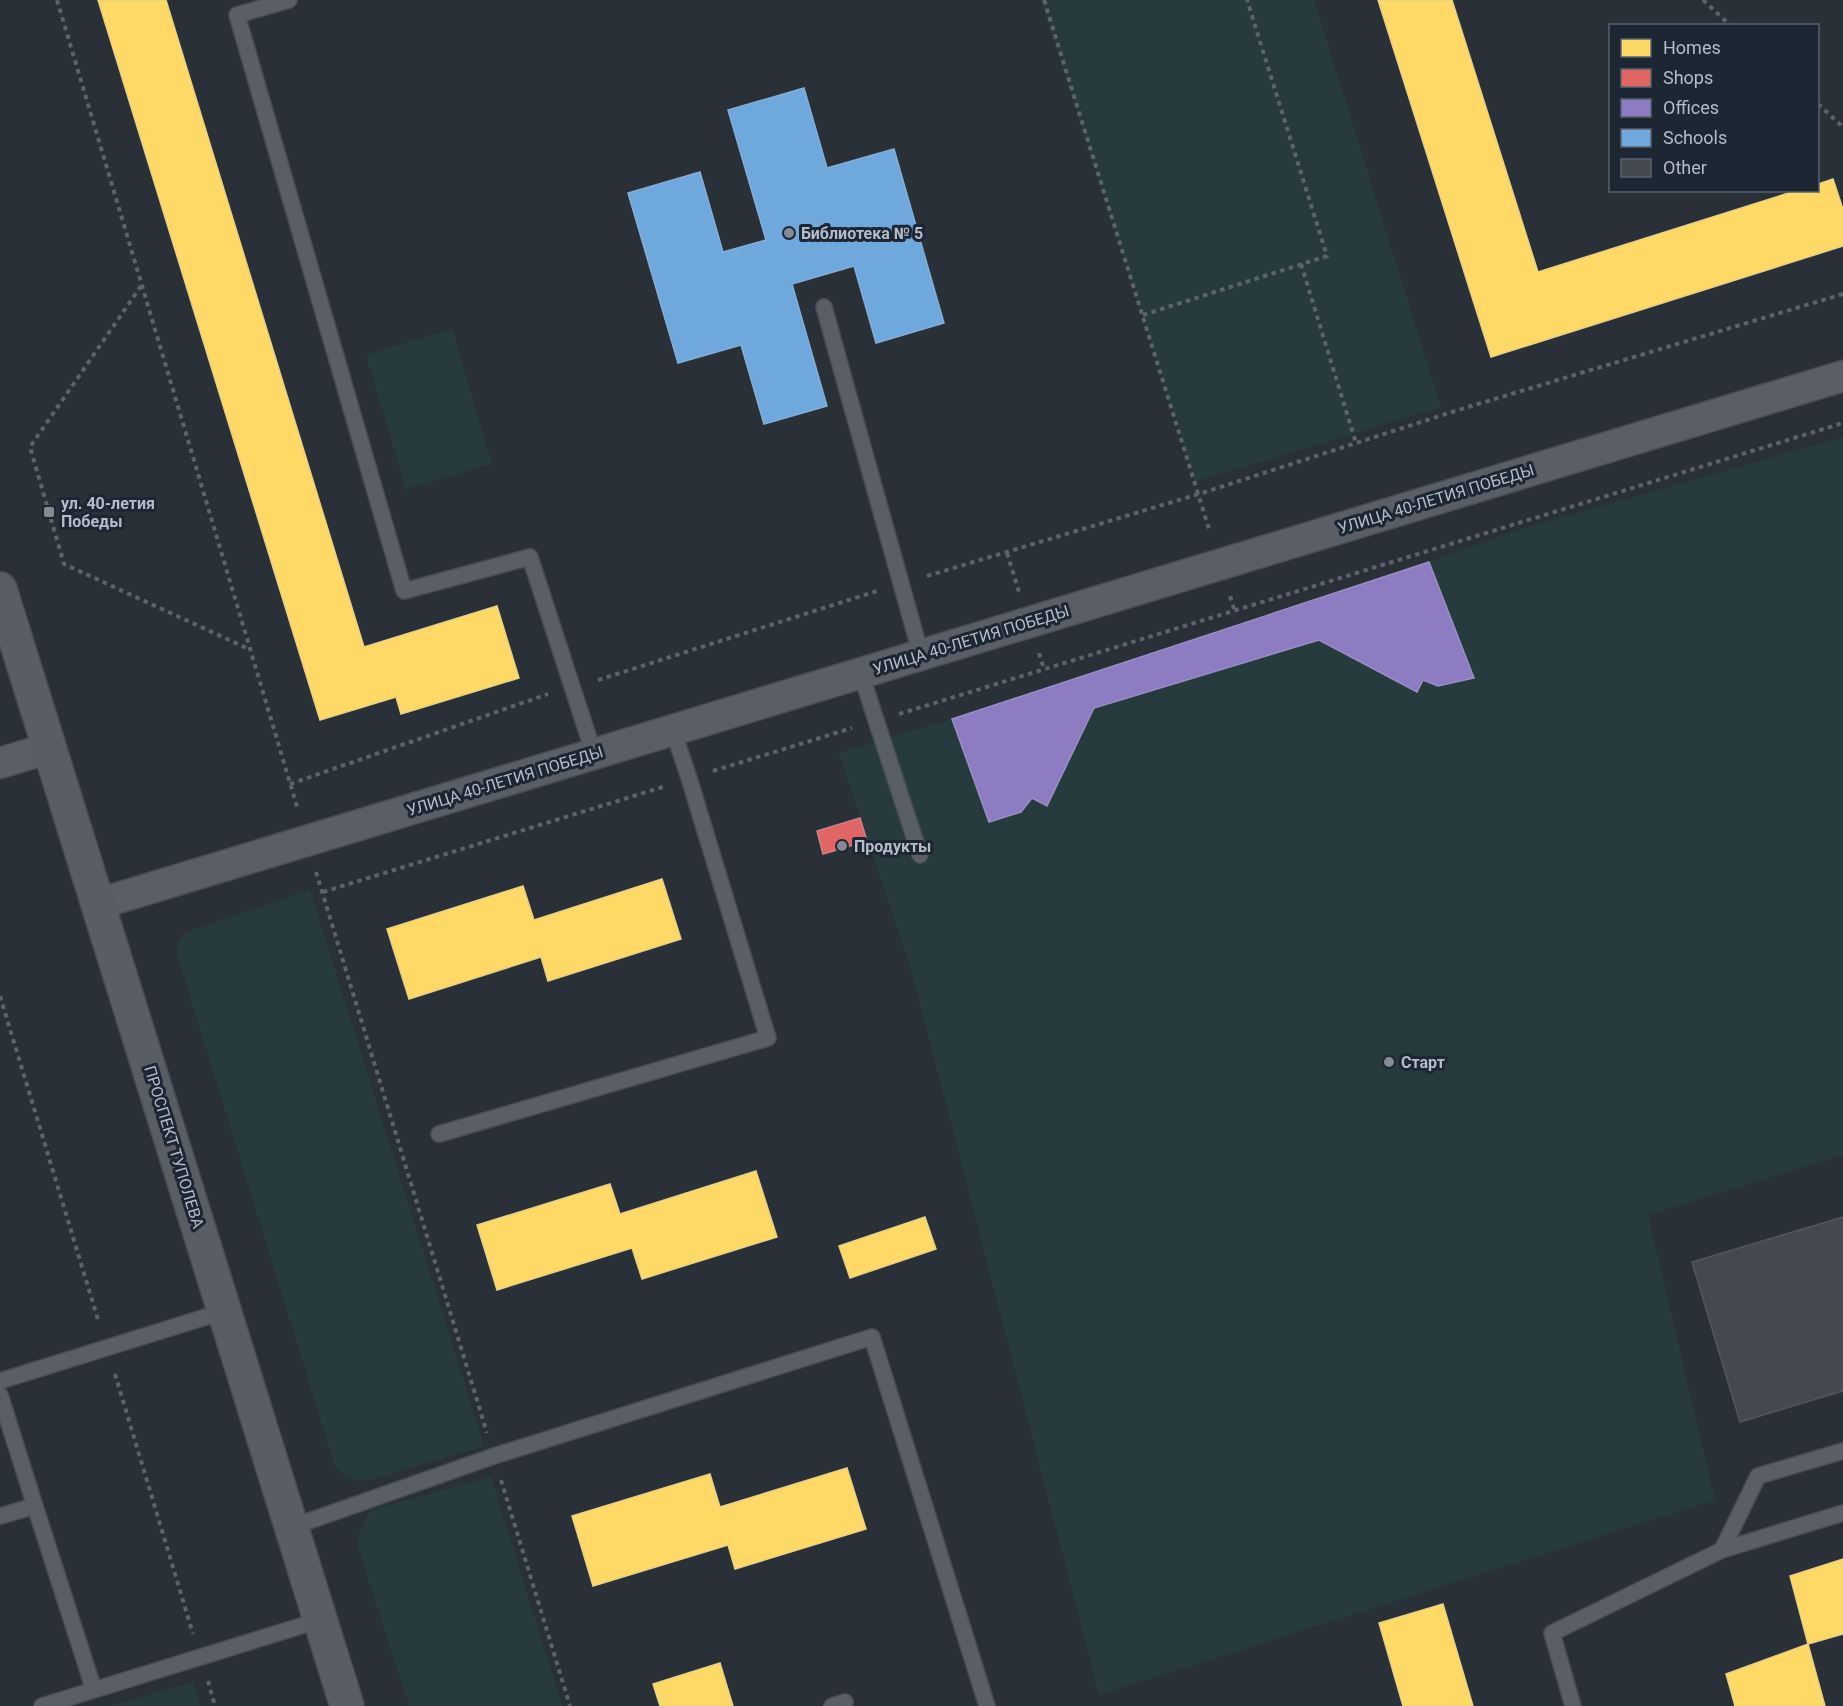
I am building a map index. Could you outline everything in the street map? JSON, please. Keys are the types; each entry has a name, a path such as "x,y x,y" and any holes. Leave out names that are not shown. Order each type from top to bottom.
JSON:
{"main road":[{"name":"ПРОСПЕКТ ТУПОЛЕВА","path":"0,589 347,1706"}],"street":[{"name":"УЛИЦА 40-ЛЕТИЯ ПОБЕДЫ","path":"98,904 1843,376"},
{"path":"0,763 50,748"}],"lane":[{"path":"289,0 237,15 404,591 530,557 594,754"},
{"path":"824,307 921,655"},
{"path":"861,674 920,855"},
{"path":"439,1134 768,1038 673,730"},
{"path":"0,1381 225,1311"},
{"path":"292,1527 494,1456 872,1337 987,1706"},
{"path":"0,1395 94,1690"},
{"path":"1722,1550 1758,1476 1843,1451"},
{"path":"0,1516 35,1506"},
{"path":"1573,1706 1552,1633 1722,1550 1843,1513"},
{"path":"42,1706 320,1620"}],"path":[{"path":"57,0 290,784 571,686 602,679 901,584 1843,294"},
{"path":"1044,0 1235,612"},
{"path":"1143,315 1327,256 1247,0"},
{"path":"1703,0 1729,24"},
{"path":"1819,105 1843,127"},
{"path":"1300,264 1356,443"},
{"path":"142,285 30,447 64,564 251,650"},
{"path":"570,1706 323,892 1843,423"}],"green space":[{"path":"1041,0 1314,0 1441,407 1195,482"},
{"path":"452,329 492,464 406,489 366,355"},
{"name":"Старт","path":"1843,437 1843,1155 1648,1215 1715,1500 1099,1695 911,969 839,753 952,719 1429,562 1514,531"},
{"path":"310,890 484,1446 367,1481 348,1478 334,1463 176,951 179,940 186,932"},
{"path":"491,1477 562,1706 409,1706 358,1547 362,1526 373,1509"},
{"path":"193,1682 200,1706 110,1706"}],"building: Homes":[{"path":"98,0 166,0 364,647 497,606 519,678 401,714 396,697 320,720"},
{"path":"1378,0 1452,0 1538,272 1792,192 1819,192 1819,184 1833,179 1843,209 1843,246 1491,357"},
{"path":"662,879 681,939 548,981 541,957 409,999 387,929 523,886 534,920"},
{"path":"756,1171 777,1237 642,1279 632,1248 497,1290 477,1225 610,1184 620,1214"},
{"path":"925,1217 936,1249 850,1278 839,1246"},
{"path":"847,1468 866,1529 735,1569 728,1545 593,1586 572,1516 710,1474 720,1507"},
{"path":"1843,1559 1843,1634 1808,1644 1790,1576"},
{"path":"1443,1604 1473,1706 1403,1706 1379,1623"},
{"path":"1808,1644 1825,1706 1735,1706 1726,1674"},
{"path":"720,1663 733,1706 660,1706 653,1684"}],"building: Shops":[{"path":"860,818 867,841 823,854 817,831"}],"building: Offices":[{"path":"1429,562 1474,678 1438,686 1423,680 1417,692 1319,640 1094,708 1047,806 1032,798 1021,812 989,822 952,719"}],"building: Schools":[{"path":"804,88 827,168 894,149 944,323 876,343 854,266 792,284 827,406 764,424 741,345 678,363 628,193 700,172 723,252 766,240 728,110"}],"building: Other":[{"path":"1843,1217 1843,1391 1740,1422 1692,1262"}],"place":[{"name":"Библиотека № 5","path":"789,233"},
{"name":"ул. 40-летия Победы","path":"49,512"},
{"name":"Продукты","path":"842,846"},
{"name":"Старт","path":"1389,1062"}]}
